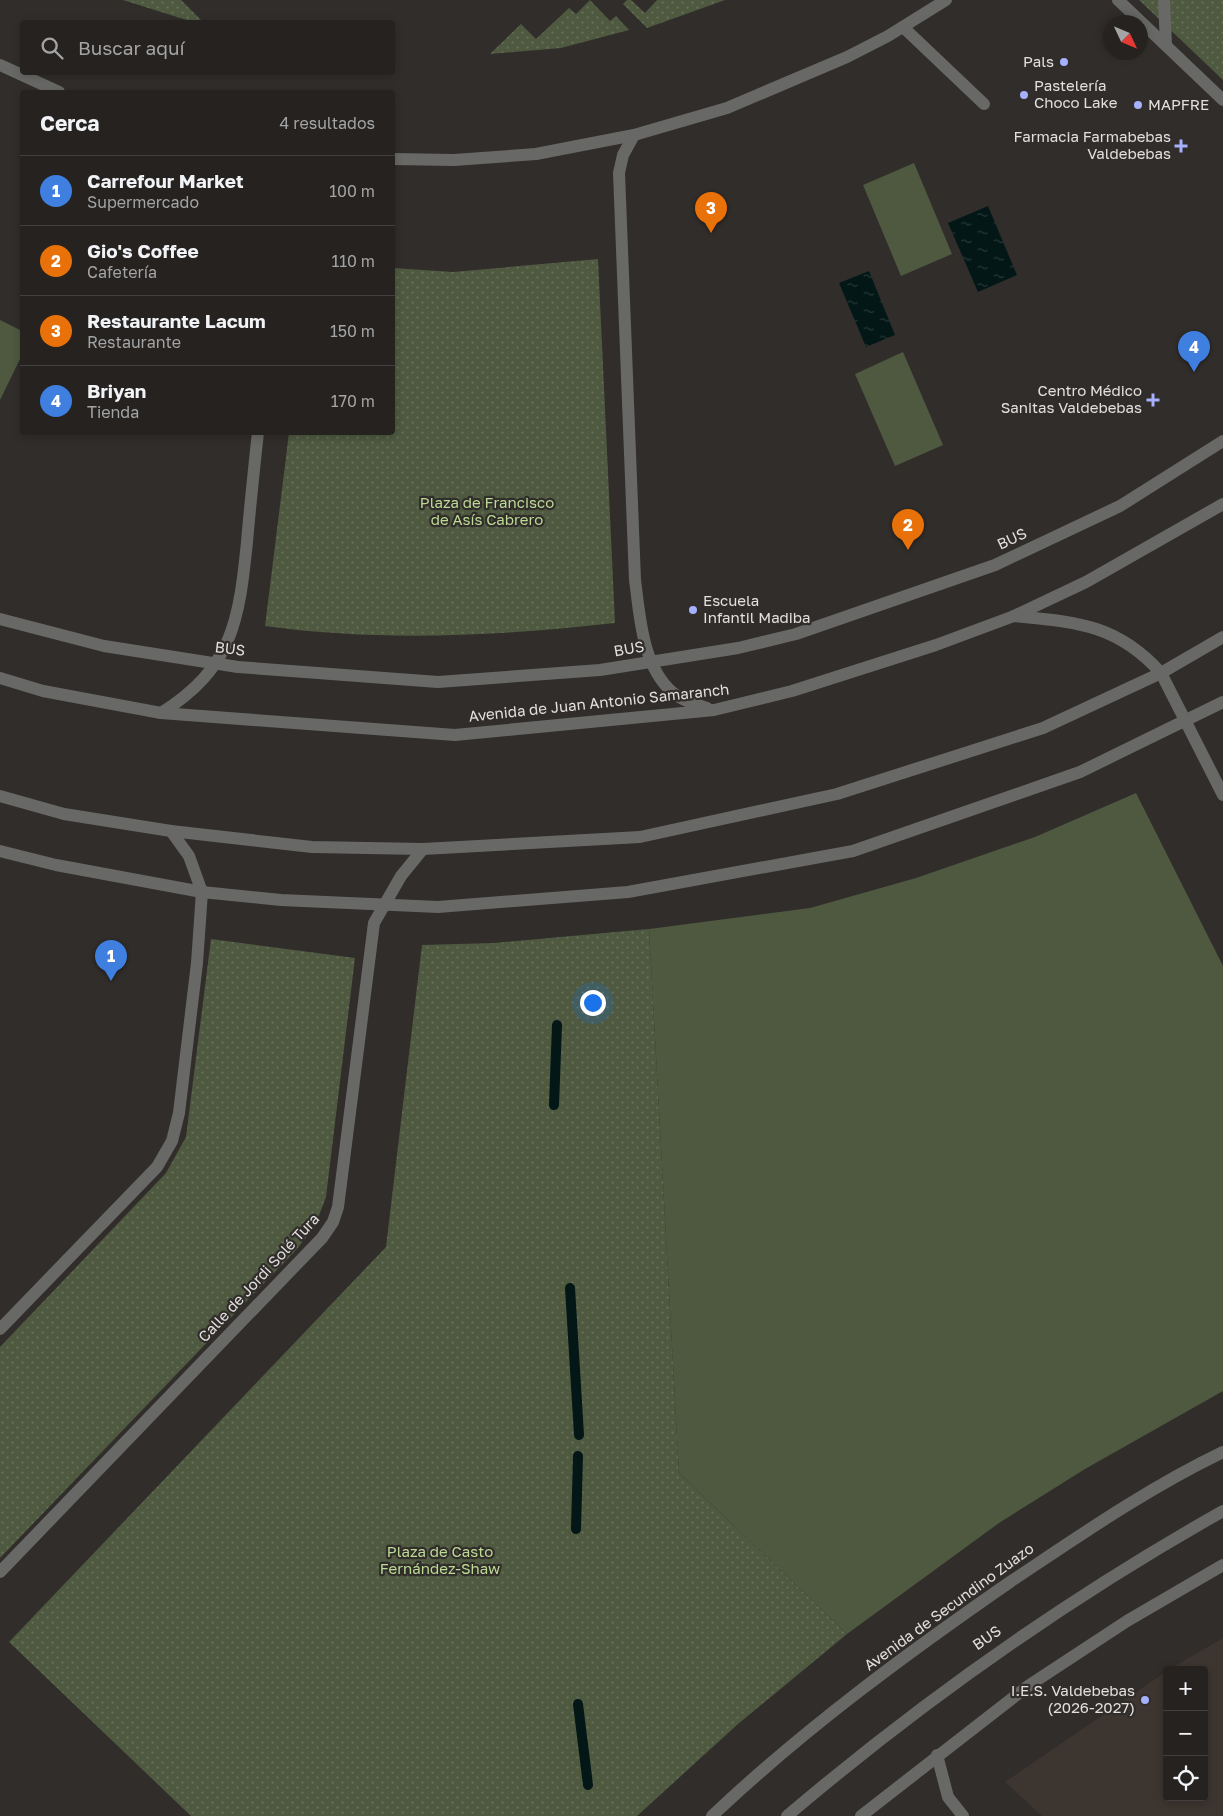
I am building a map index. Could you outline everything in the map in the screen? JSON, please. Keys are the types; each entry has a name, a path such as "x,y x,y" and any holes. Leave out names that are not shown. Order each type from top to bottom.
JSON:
{"street":[{"path":"395,159 454,160 536,154 634,135 727,108 767,93 847,57 903,27 946,0"},
{"path":"1118,0 1223,100"},
{"path":"1164,0 1166,45"},
{"path":"903,27 984,104"},
{"path":"0,65 20,74"},
{"path":"22,75 55,90"},
{"path":"634,135 623,155 619,173 620,245 635,580 642,630 651,661 672,692 691,703 714,710"},
{"path":"161,713 194,690 227,643 236,621 242,591 258,435"},
{"name":"BUS","path":"0,619 104,646 214,664 438,682 600,670 738,648 796,634 996,565 1120,506 1223,441"},
{"name":"Avenida de Juan Antonio Samaranch","path":"0,678 43,691 161,713 455,734 714,710 792,690 936,645 1014,616 1086,582 1223,504"},
{"path":"1014,616 1092,626 1146,656 1161,673 1223,795"},
{"path":"0,796 64,814 171,831 312,847 423,849 640,837 837,794 1043,728 1161,673 1223,637"},
{"path":"0,851 56,866 202,892 281,900 438,906 628,892 853,851 1080,772 1186,722 1223,702"},
{"path":"0,1329 157,1167 172,1141 179,1113 197,963 202,892 189,856 171,831"},
{"name":"Calle de Jordi Solé Tura","path":"0,1572 260,1304 322,1238 333,1222 338,1208 374,923 400,876 423,849"},
{"name":"Avenida de Secundino Zuazo","path":"712,1816 790,1748 932,1636 1091,1527 1223,1452"},
{"name":"BUS","path":"787,1816 897,1726 998,1650 1106,1579 1223,1511"},
{"path":"861,1816 1028,1686 1127,1621 1223,1565"},
{"path":"937,1756 948,1797 963,1816"}],"shaded area":[{"name":"I.E.S. Valdebebas (2026-2027)","path":"1223,1638 1223,1816 1042,1816 1005,1782 1163,1674 1163,1801 1208,1801 1208,1666 1175,1666"}],"green space":[{"path":"123,0 181,0 201,20 187,20"},
{"path":"590,0 610,21 616,16 629,30 561,48 490,54 521,24 536,39 569,8 576,14"},
{"path":"627,0 631,0 645,13 657,0 725,0 647,28 623,4"},
{"path":"1139,0 1223,0 1223,80"},
{"path":"914,163 952,254 901,276 863,185"},
{"name":"Plaza de Francisco de Asís Cabrero","path":"598,259 615,623 484,634 396,636 309,631 265,626 289,435 395,435 395,268 453,272"},
{"path":"0,320 20,330 20,359 0,400"},
{"path":"903,352 943,445 895,466 855,374"},
{"path":"1136,793 1223,966 1223,1391 1085,1469 999,1523 847,1634 679,1473 649,929 810,908 916,878 1035,837"},
{"name":"Plaza de Casto Fernández-Shaw","path":"649,929 679,1473 847,1634 738,1724 637,1816 191,1816 9,1642 386,1247 422,945 494,943"},
{"path":"211,939 355,958 326,1197 315,1226 296,1250 0,1558 0,1347 166,1173 186,1137"}],"water":[{"path":"988,206 1017,275 978,292 948,223"},
{"path":"869,271 895,335 866,347 839,283"}],"waterway":[{"path":"554,1105 557,1025"},
{"path":"570,1288 579,1435"},
{"path":"576,1529 578,1456"},
{"path":"578,1704 588,1785"}],"place":[{"name":"Pals","path":"1064,62"},
{"name":"Pastelería Choco Lake","path":"1024,95"},
{"name":"MAPFRE","path":"1138,105"},
{"name":"Farmacia Farmabebas Valdebebas","path":"1181,146"},
{"name":"Restaurante Lacum","path":"711,233"},
{"name":"Briyan","path":"1194,372"},
{"name":"Centro Médico Sanitas Valdebebas","path":"1153,400"},
{"name":"Gio's Coffee","path":"908,550"},
{"name":"Escuela Infantil Madiba","path":"693,610"},
{"name":"Carrefour Market","path":"111,981"},
{"name":"I.E.S. Valdebebas (2026-2027)","path":"1145,1700"}]}
